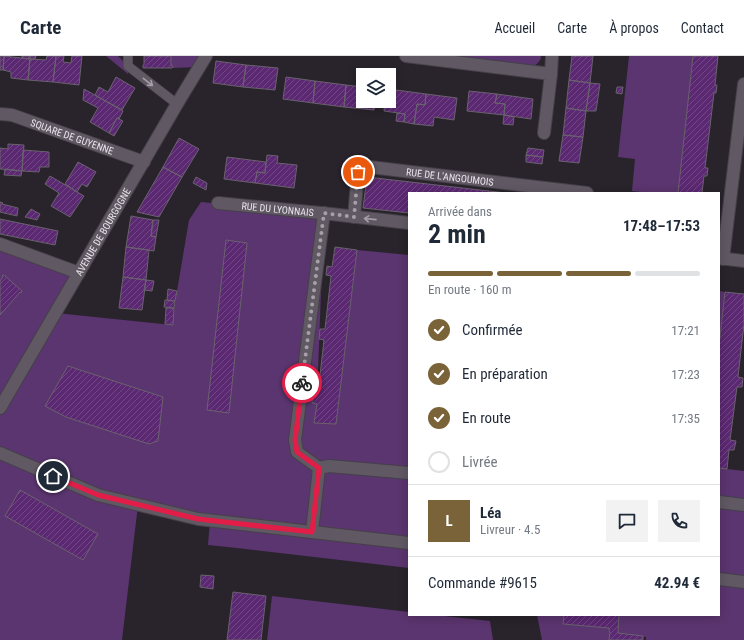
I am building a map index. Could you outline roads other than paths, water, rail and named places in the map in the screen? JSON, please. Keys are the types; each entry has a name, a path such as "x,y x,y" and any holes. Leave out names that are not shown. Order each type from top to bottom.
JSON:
{"street":[{"name":"AVENUE DE BOURGOGNE","path":"0,408 206,56"},
{"path":"414,56 551,74"},
{"path":"544,133 552,56"},
{"path":"744,84 721,258 744,261"},
{"name":"SQUARE DE GUYENNE","path":"0,114 12,115 144,162"},
{"name":"RUE DE L'ANGOUMOIS","path":"354,217 358,172 364,168 370,167 579,192"},
{"name":"RUE DU LYONNAIS","path":"218,203 408,223"},
{"path":"324,213 295,440 297,452 319,468 329,466 408,473"},
{"path":"0,244 79,273"},
{"path":"0,453 98,495 198,519 408,543"},
{"path":"312,532 319,468"},
{"path":"720,502 744,505"},
{"path":"720,579 744,582"}],"lane":[{"path":"128,56 128,66 177,104"}]}
